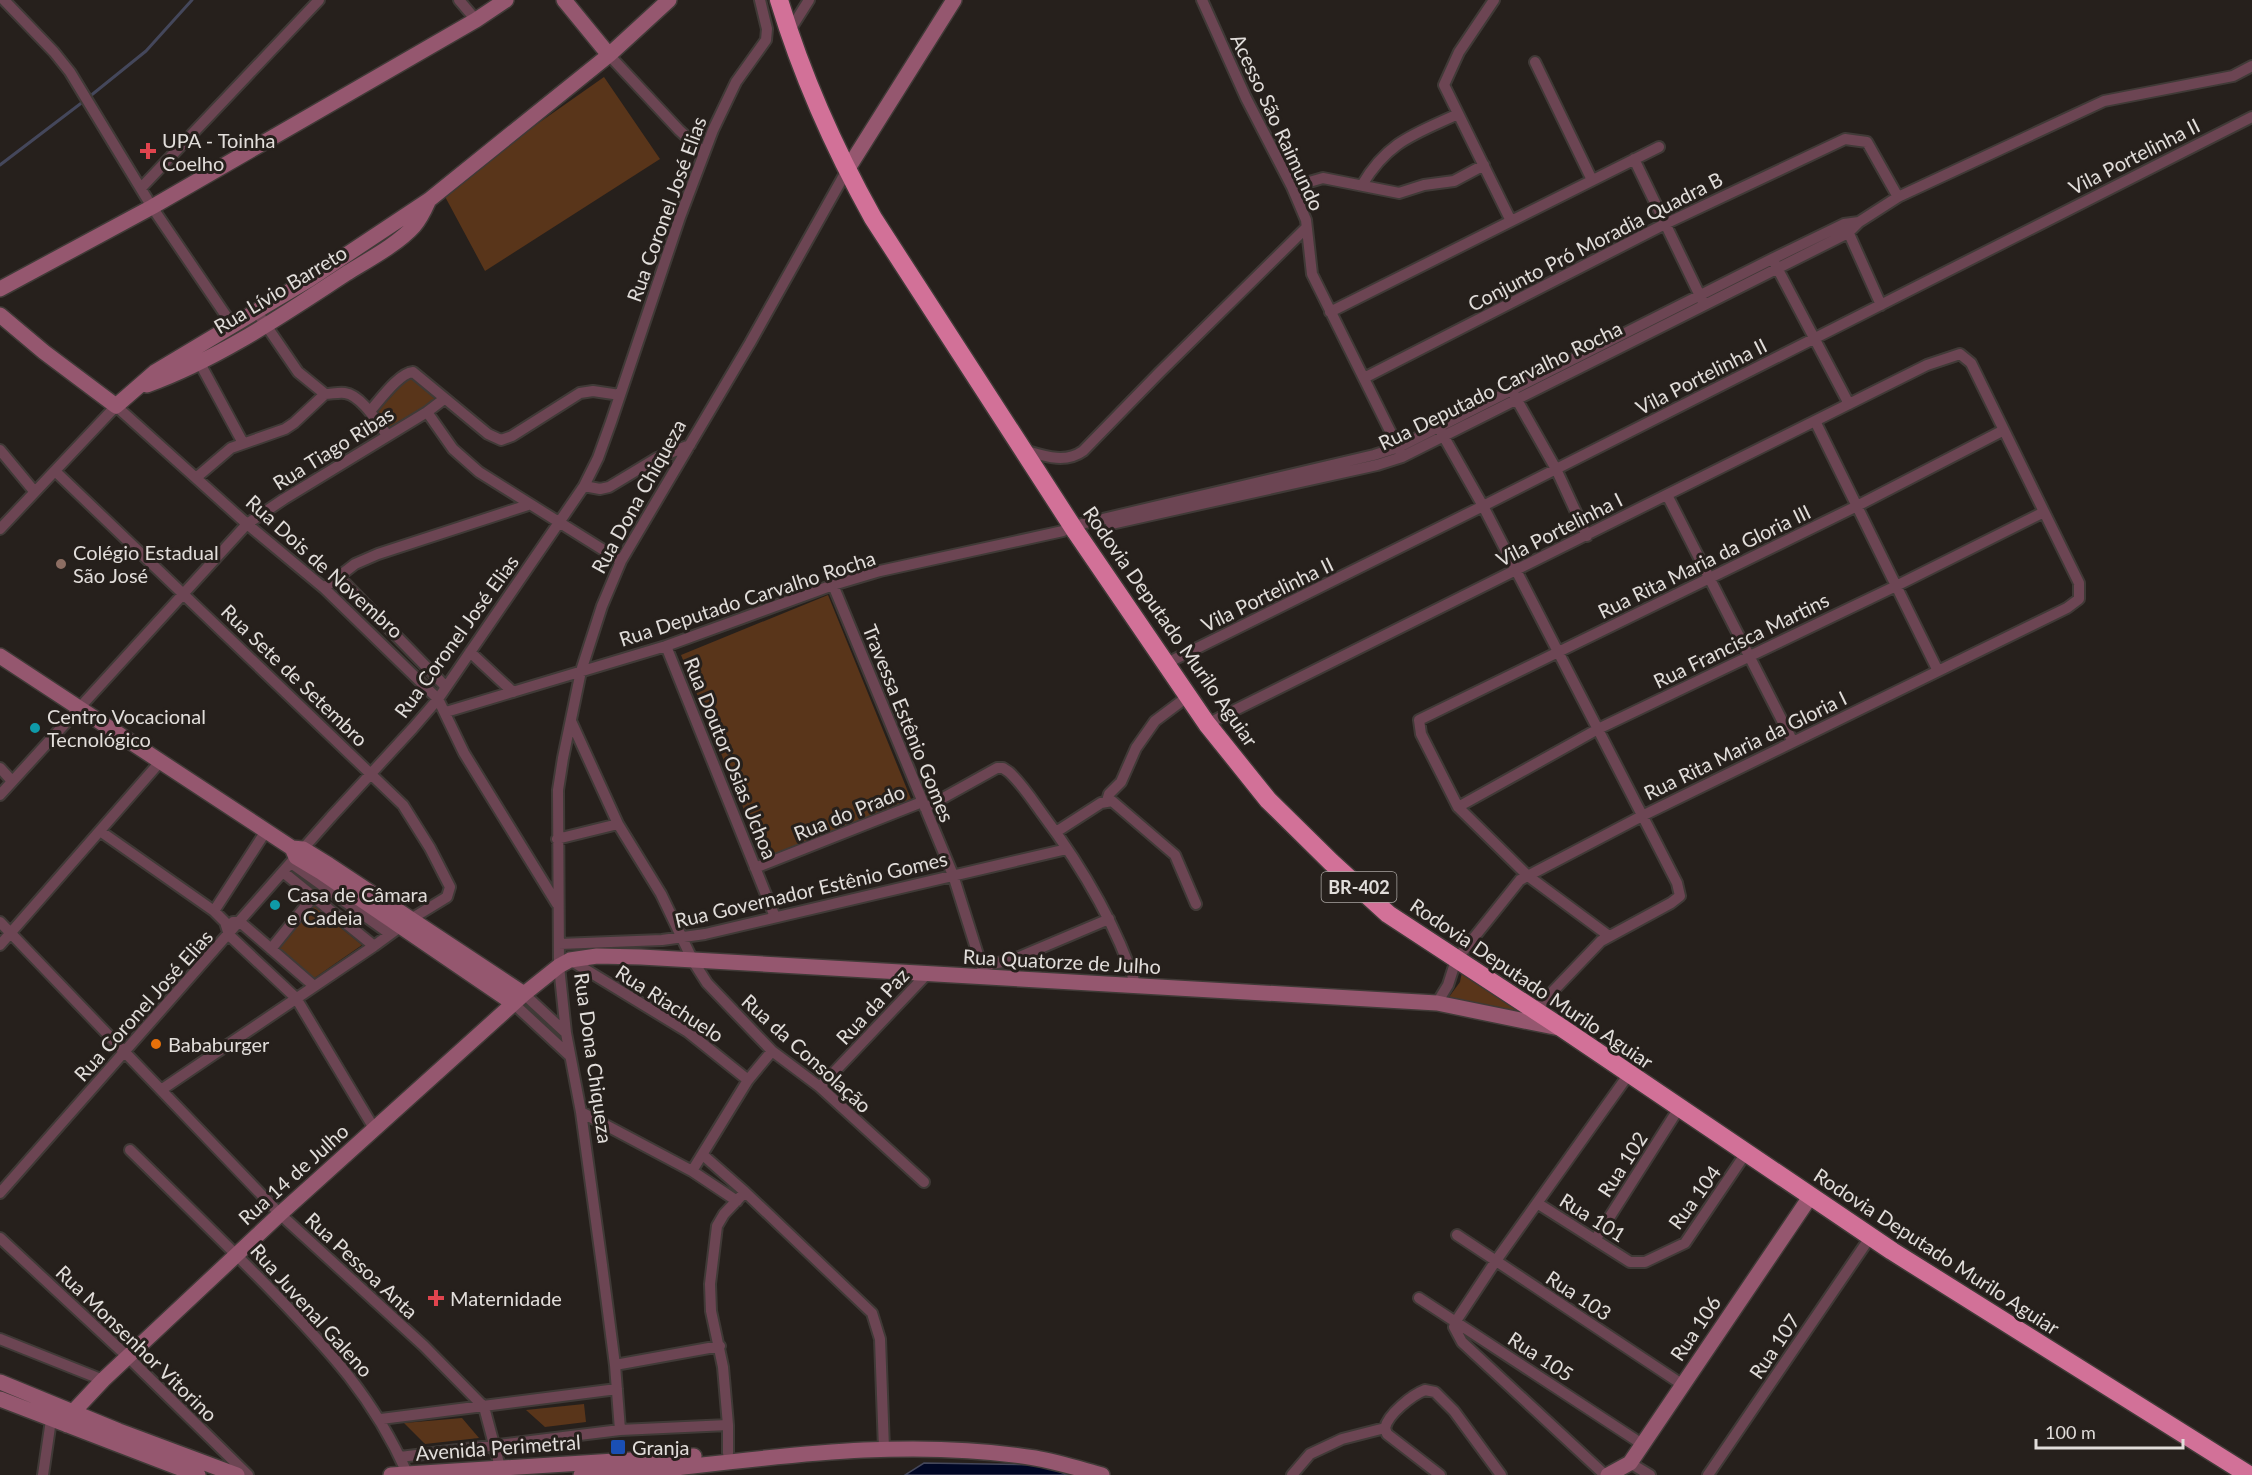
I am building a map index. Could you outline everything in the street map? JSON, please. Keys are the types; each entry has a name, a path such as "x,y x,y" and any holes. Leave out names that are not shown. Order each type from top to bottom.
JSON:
{"highway":[{"name":"Rodovia Deputado Murilo Aguiar","path":"779,0 817,107 873,218 1023,450 1071,529 1187,697 1268,800 1388,914 1562,1028 1810,1197 2249,1475"}],"street":[{"path":"4,0 70,72 152,207 233,326"},
{"path":"141,188 318,0"},
{"path":"459,0 476,20"},
{"path":"0,289 152,207 476,20 506,0"},
{"path":"564,0 609,55 679,130 704,153"},
{"name":"Rua Lívio Barreto","path":"195,355 233,326 364,245 429,200 609,55 669,0"},
{"name":"Rua Coronel José Elias","path":"0,1193 229,935 296,855 438,699 584,486 598,458 704,153 736,82 766,40 767,28 760,0"},
{"path":"789,33 809,0"},
{"name":"Acesso São Raimundo","path":"1202,0 1246,98 1292,187 1306,220 1312,274 1401,452"},
{"path":"1494,0 1459,52 1444,85 1511,221"},
{"name":"Rua Dona Chiqueza","path":"620,1430 615,1365 581,1112 566,1033 564,963 559,944 558,790 581,671 599,614 621,561 795,265 847,170 947,3"},
{"path":"1534,62 1592,180"},
{"name":"Rua Deputado Carvalho Rocha","path":"446,712 666,646 833,585 880,571 1231,493 1374,455 1401,452 1846,229 1898,197 2104,101 2233,76 2252,66"},
{"path":"1362,185 1372,167 1396,143 1458,114"},
{"name":"Vila Portelinha II","path":"1165,664 1556,470 2252,117"},
{"name":"Conjunto Pró Moradia Quadra B","path":"1364,378 1665,224 1845,139 1867,142 1898,197"},
{"path":"1330,312 1659,147"},
{"path":"1634,159 1702,300"},
{"path":"1292,187 1323,178 1400,193 1424,185 1454,181 1484,165"},
{"name":"Rua Lívio Barreto","path":"0,529 116,405 155,372 266,326 409,231 422,216 429,200"},
{"path":"1023,450 1062,459 1071,458 1083,451 1306,228"},
{"path":"1846,229 1881,305"},
{"path":"1775,263 1849,404"},
{"path":"257,312 298,372 325,394 347,393 370,411 387,435"},
{"name":"Rua Dois de Novembro","path":"0,315 44,352 116,405 247,524 324,588 438,699 464,753 557,904"},
{"name":"Vila Portelinha I","path":"1207,724 1927,365 1960,354 1971,363 2004,430"},
{"path":"195,355 243,443"},
{"path":"370,411 399,380 410,372 420,376 444,399 488,434 501,440 512,436 580,393 593,391 620,395"},
{"path":"197,477 231,448 285,429 304,416 325,394"},
{"path":"1514,395 1556,470 1587,536"},
{"name":"Rua Tiago Ribas","path":"0,795 247,524 427,412 444,399"},
{"path":"427,412 453,449 479,472 528,505 621,561"},
{"path":"1815,421 1938,671"},
{"path":"2004,430 2044,512"},
{"name":"Rua Rita Maria da Gloria III","path":"1458,807 1421,734 1419,720 1710,579 2004,430"},
{"path":"1441,432 1483,506 1559,652 1677,883 1680,896 1601,941 1535,1010"},
{"path":"584,486 600,489 609,487 669,452 690,445"},
{"path":"0,450 34,491"},
{"name":"Rua Sete de Setembro","path":"55,471 372,774 411,816 450,887 447,897 161,1090"},
{"path":"1667,495 1793,742"},
{"path":"324,588 355,564 378,554 528,505"},
{"name":"Rua Francisca Martins","path":"1458,807 1598,729 2044,512"},
{"name":"Rua Rita Maria da Gloria I","path":"1437,1003 1448,985 1456,960 1520,880 1642,816 2067,608 2079,599 2079,583 2044,512"},
{"path":"338,576 446,687"},
{"name":"Travessa Estênio Gomes","path":"833,585 952,875 984,972"},
{"name":"Rua Doutor Osias Uchoa","path":"666,646 775,918"},
{"path":"470,652 513,692"},
{"path":"1,658 266,831 296,855 401,926 460,958 566,1033"},
{"path":"1107,801 1109,794 1120,782 1136,748 1155,722 1187,697"},
{"name":"Rua da Consolação","path":"571,720 618,824 661,894 693,962 707,983 772,1050 820,1087 924,1182"},
{"path":"0,945 160,762"},
{"path":"0,768 12,781"},
{"name":"Rua do Prado","path":"755,868 924,805 1003,768 1015,777 1056,832"},
{"path":"1136,986 1109,919 1056,832 1090,809 1107,801 1120,806 1174,855 1196,904"},
{"path":"1458,807 1528,876 1609,936"},
{"path":"557,839 618,824"},
{"path":"100,831 214,911 225,922 229,935 296,998 375,1130"},
{"path":"214,911 266,831"},
{"name":"Rua Governador Estênio Gomes","path":"559,944 681,938 1067,849"},
{"path":"296,855 325,868 356,889 401,926"},
{"path":"283,873 374,946"},
{"path":"271,949 313,897"},
{"path":"984,972 1109,919"},
{"name":"Rua Pessoa Anta","path":"0,922 280,1214 424,1346 484,1407 500,1467"},
{"path":"225,922 240,922 314,986"},
{"name":"Rua Quatorze de Julho","path":"564,963 597,956 926,975 984,972 1136,986 1437,1003 1562,1028"},
{"name":"Rua 14 de Julho","path":"70,1419 103,1380 280,1214 519,999 564,963"},
{"name":"Rua Riachuelo","path":"564,963 688,1032 748,1080"},
{"name":"Rua da Paz","path":"820,1087 926,975"},
{"path":"519,999 569,1055"},
{"path":"692,1171 748,1080 772,1050"},
{"path":"1606,1475 1462,1342 1455,1324 1495,1262 1629,1074"},
{"name":"Rua 102","path":"1595,1240 1679,1108"},
{"path":"581,1112 692,1171 737,1201"},
{"name":"Rua Juvenal Galeno","path":"130,1150 237,1254 337,1360 381,1419 400,1457 402,1474"},
{"name":"Rua 104","path":"1630,1262 1645,1262 1685,1243 1746,1154"},
{"path":"703,1155 872,1313 880,1339 884,1449"},
{"path":"745,1192 724,1214 717,1226 710,1284 711,1311 720,1346 732,1456 884,1449 1013,1455 1038,1458 1102,1475"},
{"name":"Rua 106","path":"1606,1475 1630,1463 1810,1197"},
{"name":"Rua 101","path":"1537,1203 1630,1262"},
{"name":"Rua 103","path":"1457,1234 1495,1262 1683,1385"},
{"name":"Rua 107","path":"1708,1475 1870,1236"},
{"name":"Rua Monsenhor Vitorino","path":"0,1238 248,1475"},
{"name":"Rua 105","path":"1419,1298 1455,1324 1642,1444"},
{"path":"0,1338 103,1380"},
{"path":"615,1365 720,1346"},
{"path":"0,1382 53,1412 198,1475"},
{"path":"381,1419 617,1389"},
{"path":"1386,1431 1387,1421 1401,1407 1425,1390 1435,1392 1454,1412 1502,1475"},
{"path":"0,1399 53,1412"},
{"path":"44,1475 53,1412"},
{"path":"70,1419 237,1475"},
{"path":"400,1457 620,1430 729,1425"},
{"path":"1292,1475 1310,1454 1342,1438 1386,1431 1440,1475"},
{"name":"Avenida Perimetral","path":"402,1474 500,1467 620,1467 732,1456"},
{"name":"Avenida Perimetral","path":"581,1475 620,1467 665,1472 732,1456"},
{"path":"1630,1463 1650,1475"}],"shaded area":[{"path":"604,77 660,159 485,271 442,191"},
{"path":"410,376 436,400 389,427 378,411"},
{"path":"828,595 911,799 764,859 681,655"},
{"path":"314,906 362,945 313,979 278,949"},
{"path":"1462,972 1526,1014 1449,997 1460,982"},
{"path":"584,1404 586,1422 545,1427 526,1410"},
{"path":"462,1418 479,1438 425,1444 404,1423"}],"water":[{"path":"924,1463 1043,1465 1068,1475 905,1475"}],"waterway":[{"path":"89,97 146,51 192,0"},
{"path":"0,165 84,101"}],"place":[{"name":"UPA - Toinha Coelho","path":"148,151"},
{"name":"Colégio Estadual São José","path":"61,564"},
{"name":"Centro Vocacional Tecnológico","path":"35,728"},
{"name":"Casa de Câmara e Cadeia","path":"275,905"},
{"name":"Bababurger","path":"156,1044"},
{"name":"Maternidade","path":"436,1298"},
{"name":"Granja","path":"618,1447"}]}
